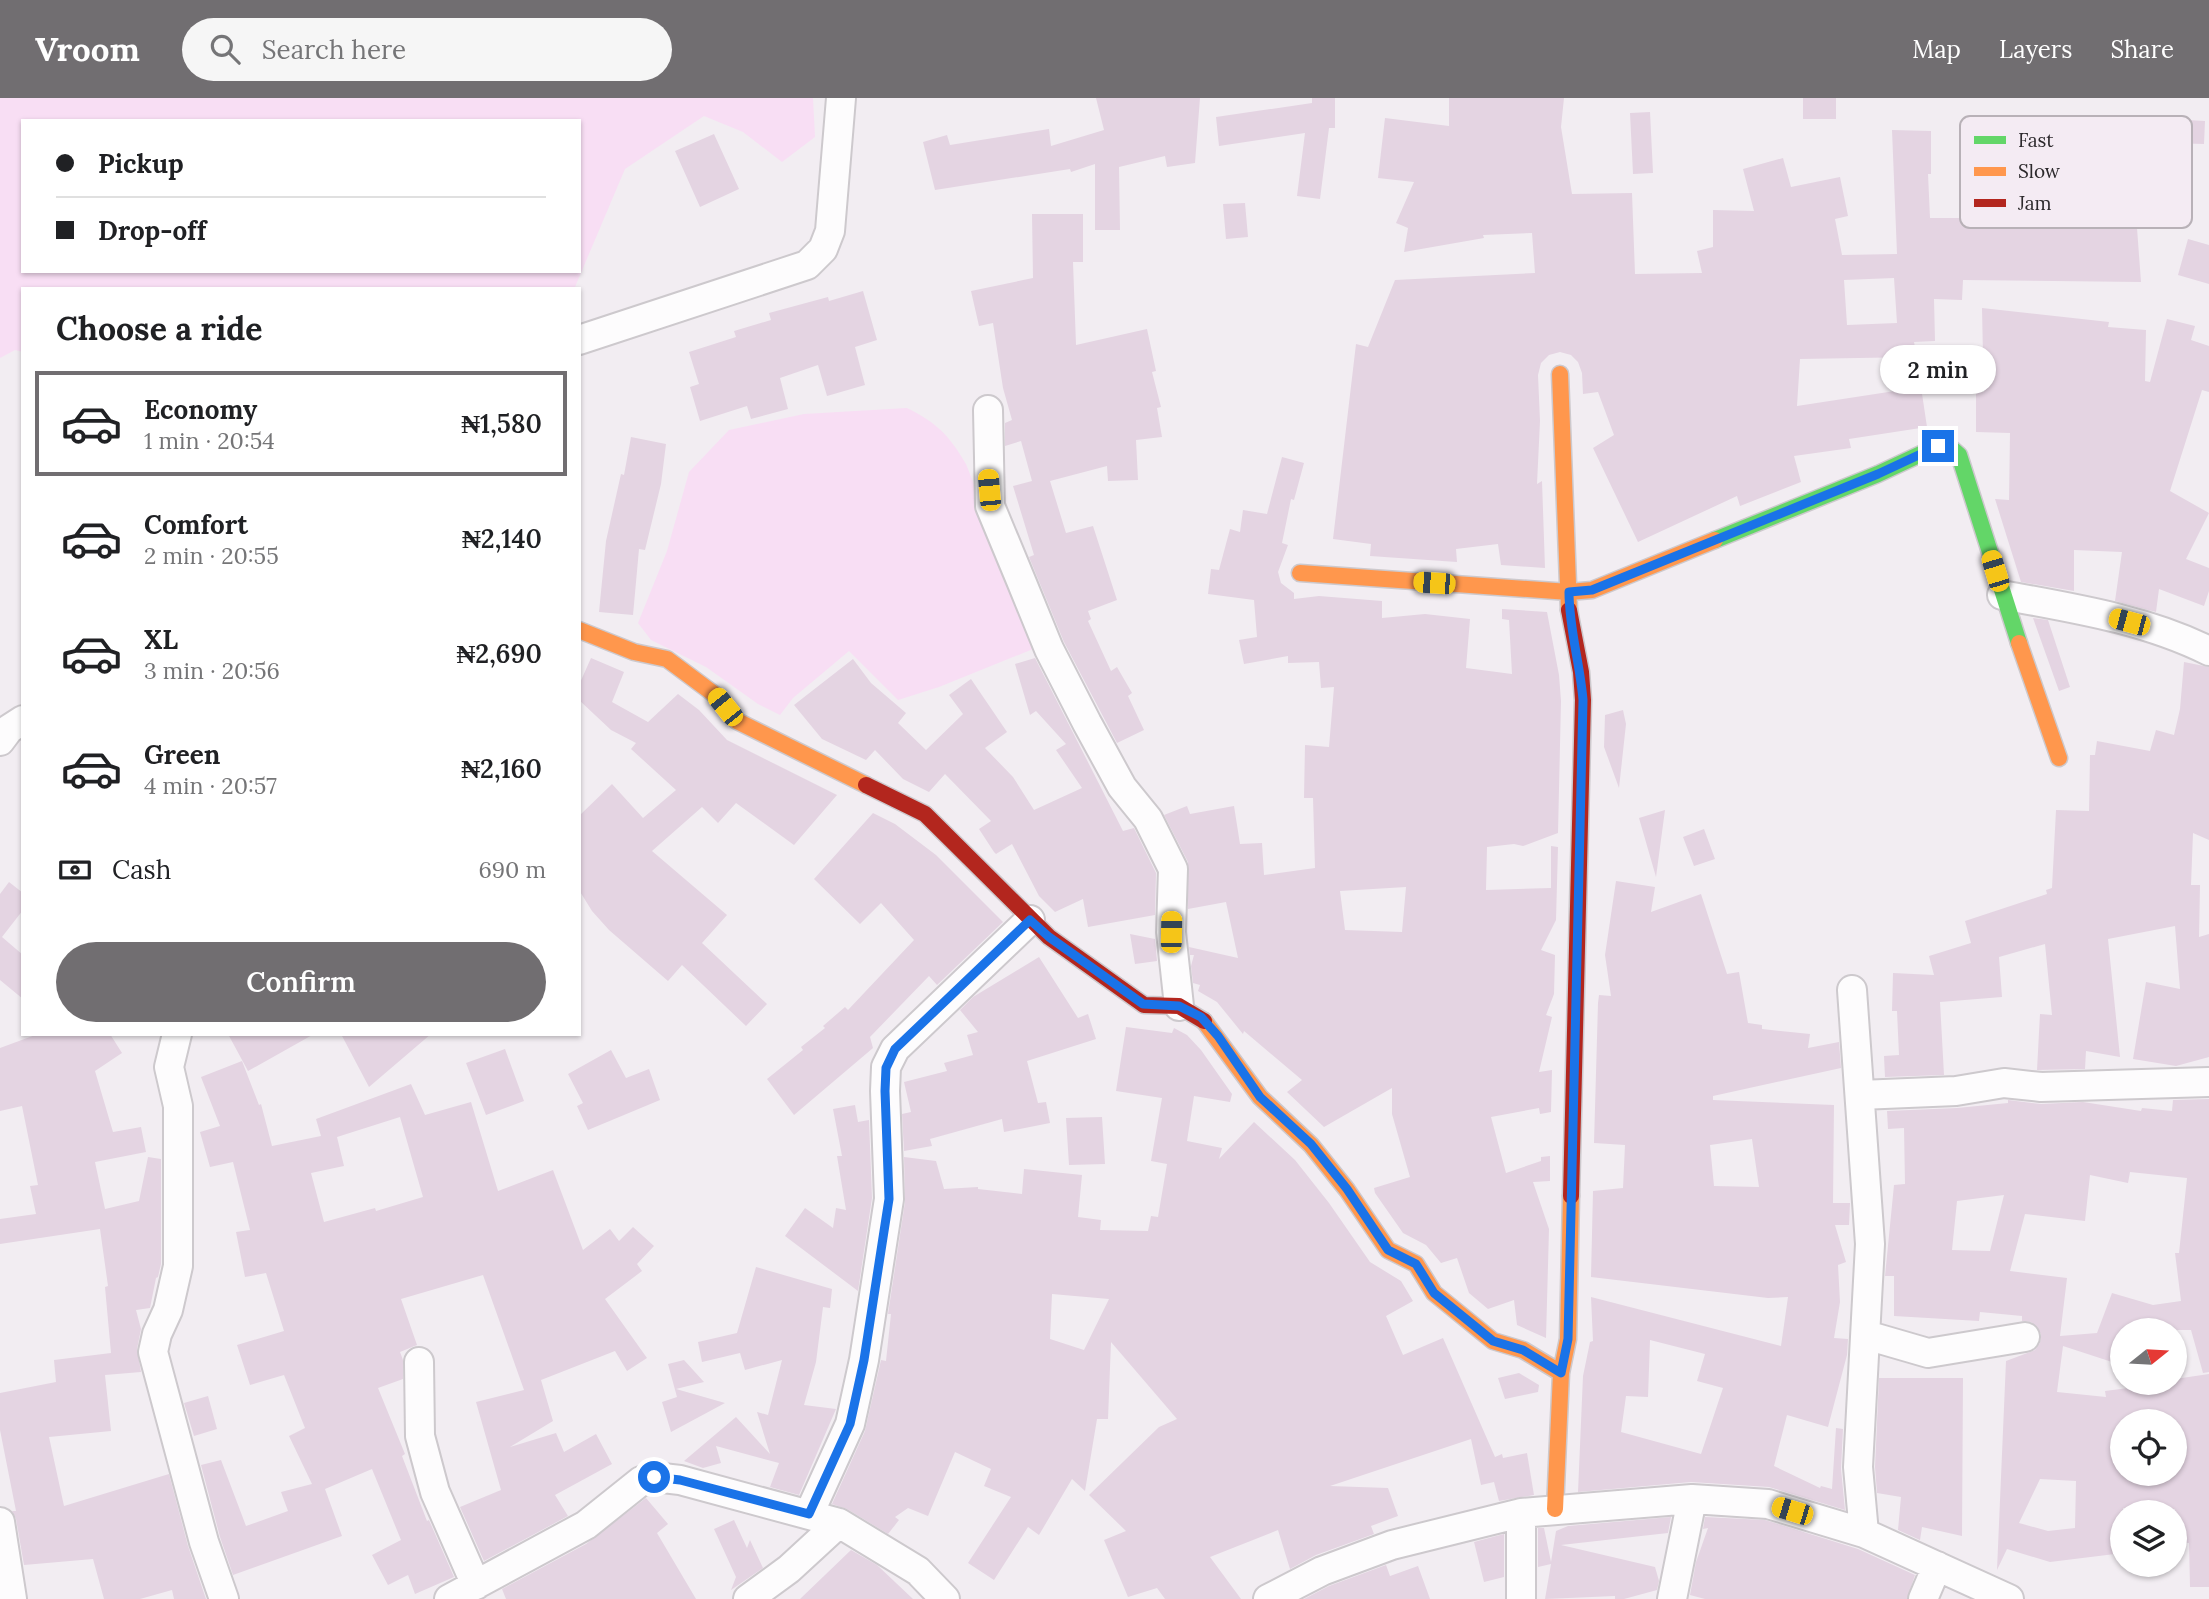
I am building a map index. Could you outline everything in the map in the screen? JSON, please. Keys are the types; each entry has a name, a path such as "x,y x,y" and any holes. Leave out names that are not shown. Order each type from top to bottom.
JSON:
{"street":[{"path":"581,339 807,265 823,249 830,231 841,98"},
{"path":"1555,1509 1561,1373 1568,1339 1583,700 1581,672 1569,620 1560,374"},
{"path":"988,410 990,506 1021,583 1049,649 1087,723 1122,787 1148,819 1173,869 1171,932 1179,1006"},
{"path":"1300,573 1569,592 1592,590 1878,474 1938,446 1950,447 1959,455 2002,594 2059,758"},
{"path":"2002,594 2129,622 2179,636 2209,651"},
{"path":"581,631 635,653 667,659 714,694 737,721 925,814 1049,937 1143,1004 1179,1006 1201,1017 1218,1036 1260,1097 1311,1144 1360,1207 1388,1250 1416,1264 1434,1293 1493,1341 1523,1350 1561,1373"},
{"path":"0,741 9,729 21,721"},
{"path":"809,1514 850,1424 864,1360 889,1199 886,1163 886,1068 895,1049 1030,920"},
{"path":"1852,990 1870,1244 1858,1467 1864,1533"},
{"path":"177,1036 169,1067 178,1106 178,1266 168,1310 157,1334 153,1352 204,1542 224,1599"},
{"path":"1860,1095 1956,1091 2004,1083 2041,1087 2209,1082"},
{"path":"1866,1335 1927,1353 2025,1336"},
{"path":"419,1362 421,1436 435,1492 476,1585"},
{"path":"449,1599 586,1525 641,1481 654,1477 680,1480 839,1522 918,1571 945,1599"},
{"path":"1672,1599 1692,1499"},
{"path":"1268,1599 1322,1571 1392,1545 1521,1513 1692,1499 1768,1504 1864,1533 2009,1599"},
{"path":"1521,1513 1521,1599"},
{"path":"0,1522 12,1599"},
{"path":"748,1599 789,1569 839,1522"},
{"path":"1923,1599 1937,1566"}],"shaded area":[{"path":"0,98 813,98 815,137 782,162 743,132 704,116 625,169 581,273 581,119 21,119 21,273 581,273 575,287 21,287 21,352 15,350 0,358"},
{"path":"907,408 941,431 966,464 1038,647 939,687 898,700 849,651 793,698 780,715 758,704 706,667 651,640 638,623 667,551 689,472 729,430 804,414"}],"building":[{"path":"1096,98 1200,98 1195,163 1167,167 1165,156 1119,167 1120,230 1095,230 1095,164 1071,172 1070,169 935,190 923,142 947,135 950,145 1049,129 1051,146 1104,130"},
{"path":"1312,98 1335,98 1335,128 1329,128 1320,199 1297,196 1305,133 1219,146 1216,117 1312,103"},
{"path":"1449,98 1564,98 1561,127 1572,194 1632,193 1635,274 1702,273 1697,251 1713,247 1713,210 1754,211 1743,169 1783,158 1791,187 1840,177 1848,216 1835,219 1842,255 1897,254 1892,130 1931,131 1931,174 1928,174 1930,218 1960,218 1960,228 2137,228 2141,282 1963,280 1962,300 1934,299 1935,341 1914,342 1917,357 1800,359 1797,406 1921,387 1927,427 1849,439 1851,448 1794,456 1801,482 1740,506 1737,496 1638,542 1593,448 1614,435 1598,392 1583,394 1582,373 1578,362 1571,355 1560,352 1549,355 1541,363 1538,375 1540,421 1537,484 1542,481 1545,568 1501,565 1498,544 1456,549 1457,562 1370,556 1371,544 1333,539 1356,344 1368,347 1395,280 1535,273 1532,233 1483,235 1484,238 1404,252 1408,228 1396,223 1414,182 1378,178 1385,118 1449,126","holes":["1894,278 1897,323 1847,325 1844,280"]},
{"path":"1803,98 1836,98 1836,119 1803,119"},
{"path":"1650,112 1653,173 1633,174 1630,113"},
{"path":"2192,120 2205,121 2204,144 2192,144"},
{"path":"714,134 739,189 700,207 675,151"},
{"path":"1245,203 1248,237 1226,239 1223,204"},
{"path":"1032,214 1083,214 1083,262 1073,262 1076,345 1147,329 1156,371 1152,372 1161,407 1157,408 1162,437 1136,440 1138,480 1108,481 1107,466 1050,481 1066,533 1093,526 1117,600 1088,611 1091,619 1088,621 1111,671 1117,667 1132,693 1128,696 1144,730 1117,743 1064,642 1029,557 1034,555 1013,486 1032,481 1021,441 1005,446 1005,423 1012,420 1003,388 993,323 979,326 971,291 1033,278"},
{"path":"2188,239 2209,245 2209,284 2178,275"},
{"path":"863,291 877,340 855,347 865,385 827,396 818,365 780,378 788,409 751,419 747,406 700,421 690,387 699,384 689,352 736,337 734,331 771,320 769,313 828,297 829,301"},
{"path":"1982,308 2109,322 2108,327 2146,330 2145,381 2150,382 2167,319 2195,326 2191,340 2209,346 2209,392 2202,390 2170,491 2209,513 2186,559 2209,568 2209,591 2204,606 2159,589 2156,612 2115,601 2122,552 2074,550 2074,591 2021,582 1995,499 2009,500 2010,433 1976,432 1976,392 1984,392 1984,378 1991,377 1990,356 1983,356"},
{"path":"631,437 666,444 661,484 645,550 639,549 633,615 599,612 606,541"},
{"path":"1282,457 1304,463 1294,500 1291,499 1282,543 1288,545 1278,572 1281,583 1294,593 1294,599 1319,596 1382,601 1382,618 1425,614 1470,619 1466,668 1512,674 1509,620 1502,619 1502,609 1547,612 1561,701 1558,833 1523,846 1514,844 1487,847 1486,890 1551,888 1551,846 1558,847 1556,920 1541,950 1555,955 1554,994 1546,1015 1552,1017 1539,1072 1552,1070 1551,1112 1540,1114 1539,1108 1491,1117 1506,1173 1541,1161 1541,1157 1550,1156 1550,1181 1533,1182 1549,1229 1546,1338 1517,1325 1514,1300 1488,1309 1469,1293 1457,1258 1441,1263 1426,1245 1403,1233 1375,1193 1374,1188 1410,1177 1392,1114 1392,1088 1324,1127 1287,1092 1302,1080 1244,1031 1243,1034 1217,1002 1198,991 1200,985 1193,983 1191,966 1194,955 1190,955 1189,947 1238,958 1226,902 1188,909 1188,862 1164,815 1187,806 1190,814 1234,806 1240,844 1262,843 1264,875 1315,868 1313,798 1304,798 1305,745 1329,747 1334,687 1321,688 1319,662 1288,663 1288,656 1244,664 1239,640 1257,637 1254,600 1208,594 1211,569 1219,570 1230,529 1240,532 1243,510 1267,514","holes":["1406,887 1402,932 1345,930 1340,891"]},
{"path":"2033,618 2048,620 2070,687 2059,691"},
{"path":"591,658 624,672 612,702 648,722 678,694 699,710 727,740 837,795 794,845 736,803 718,823 702,807 652,851 727,915 702,943 767,1004 746,1026 682,965 668,981 609,930 581,893 581,814 612,784 643,818 676,790 631,749 636,743 611,730 581,702 581,680"},
{"path":"1035,658 1123,831 1134,828 1156,873 1155,915 1088,927 1083,899 1055,912 1039,896 1012,844 996,854 994,852 979,829 991,821 945,774 929,792 903,779 875,750 866,760 822,739 794,705 853,659 871,683 906,713 898,723 926,750 963,714 949,695 971,679 1007,732 985,748 1013,777 1034,810 1082,788 1056,750 1066,744 1036,711 1030,715 1015,664"},
{"path":"2184,662 2209,667 2209,840 2193,833 2191,885 2200,885 2199,937 2209,934 2209,1057 2176,1066 2133,1059 2146,982 2180,989 2175,926 2108,939 2120,1057 2086,1051 2085,1069 2037,1070 2040,1014 2052,1015 2045,944 1999,957 2002,997 1940,1002 1944,1075 1885,1077 1884,1056 1899,1055 1897,1011 1892,1011 1893,973 1934,975 1929,956 1971,943 1965,921 2047,894 2046,890 2052,888 2056,810 2089,811 2090,755 2095,755 2097,741 2150,751 2156,730 2174,735 2180,709"},
{"path":"1623,710 1626,724 1619,788 1604,747 1605,715"},
{"path":"1665,810 1656,877 1639,818"},
{"path":"873,813 895,824 936,855 1003,922 937,985 929,976 870,1037 873,1048 794,1115 767,1079 803,1050 801,1047 845,1007 848,1010 914,940 881,903 860,924 814,879"},
{"path":"1704,829 1715,859 1694,866 1683,837"},
{"path":"1616,881 1655,887 1651,912 1701,894 1727,974 1739,972 1748,1023 1762,1025 1762,1029 1810,1034 1808,1048 1839,1042 1841,1068 1713,1096 1713,1100 1834,1105 1833,1203 1850,1203 1849,1225 1835,1225 1846,1262 1838,1265 1840,1302 1834,1338 1848,1339 1847,1355 1828,1427 1787,1415 1774,1466 1820,1488 1832,1489 1836,1428 1843,1429 1841,1469 1845,1510 1769,1487 1691,1482 1578,1492 1583,1376 1590,1342 1593,1341 1591,1297 1781,1346 1788,1297 1768,1298 1591,1277 1593,1191 1623,1188 1625,1145 1594,1143 1598,1003 1599,995 1611,996 1605,955","holes":["1752,1139 1759,1187 1714,1186 1710,1145","1650,1340 1705,1354 1697,1381 1723,1388 1701,1454 1621,1432 1626,1396 1648,1397"]},
{"path":"9,882 21,891 21,913 2,937 21,953 21,997 0,980 0,894"},
{"path":"1130,934 1155,939 1157,961 1135,964"},
{"path":"1039,957 1078,1018 1088,1014 1096,1039 1027,1061 1038,1103 1046,1102 1050,1123 1004,1132 1002,1119 930,1139 932,1146 904,1151 902,1114 911,1112 904,1082 947,1071 944,1063 973,1055 967,1035 978,1032 960,1010 973,997"},
{"path":"1126,1027 1172,1033 1174,1028 1187,1035 1232,1094 1230,1102 1194,1096 1187,1141 1222,1148 1219,1159 1254,1122 1295,1160 1370,1262 1401,1281 1413,1301 1386,1316 1403,1355 1443,1338 1495,1457 1502,1454 1503,1458 1527,1453 1534,1495 1499,1501 1494,1482 1481,1485 1471,1439 1330,1486 1388,1488 1398,1516 1371,1526 1374,1534 1316,1555 1290,1569 1278,1530 1210,1557 1241,1599 1165,1599 1157,1588 1128,1597 1104,1540 1126,1531 1089,1495 1159,1427 1177,1419 1111,1342 1108,1419 1097,1419 1085,1491 1072,1479 1039,1535 1028,1527 994,1580 968,1563 1011,1497 984,1486 991,1469 955,1452 928,1516 908,1508 895,1517 899,1520 888,1534 847,1509 832,1504 865,1431 881,1360 886,1361 891,1314 888,1314 905,1202 904,1157 936,1161 944,1189 978,1187 1022,1194 1024,1169 1082,1175 1078,1217 1101,1220 1100,1230 1148,1231 1151,1216 1158,1217 1167,1164 1151,1161 1162,1098 1116,1091","holes":["1052,1294 1109,1299 1084,1350 1050,1339"]},
{"path":"33,1036 111,1036 122,1053 95,1071 113,1132 141,1127 146,1152 95,1162 105,1209 139,1201 148,1157 161,1159 161,1264 150,1308 136,1310 141,1329 137,1349 141,1372 105,1375 111,1431 49,1437 64,1506 169,1474 188,1546 206,1599 174,1599 172,1590 140,1599 104,1599 93,1559 24,1565 16,1519 12,1511 16,1511 0,1430 0,1393 56,1382 54,1360 111,1353 105,1287 108,1286 100,1229 0,1244 0,1219 36,1214 30,1186 38,1185 22,1106 0,1111 0,1048"},
{"path":"229,1036 310,1036 248,1071"},
{"path":"342,1036 429,1036 369,1087"},
{"path":"505,1049 524,1101 486,1115 466,1063"},
{"path":"611,1050 626,1078 649,1069 660,1100 588,1130 577,1106 583,1103 568,1074"},
{"path":"242,1061 259,1105 261,1104 272,1146 321,1136 316,1119 411,1084 425,1115 471,1102 498,1191 553,1170 583,1250 610,1229 619,1241 633,1227 654,1246 637,1264 642,1271 605,1299 647,1358 627,1371 615,1351 541,1380 553,1421 510,1447 556,1433 564,1452 596,1434 612,1464 555,1495 568,1516 484,1561 460,1507 501,1490 476,1402 524,1390 483,1275 401,1299 417,1345 400,1352 403,1379 378,1388 405,1454 402,1456 427,1521 429,1520 454,1577 415,1594 408,1575 388,1585 372,1555 401,1540 372,1469 325,1489 342,1536 233,1575 201,1465 221,1460 246,1526 288,1511 281,1492 312,1484 289,1436 305,1428 284,1375 250,1385 237,1345 284,1331 266,1273 245,1277 236,1232 250,1230 233,1162 210,1167 200,1132 220,1126 201,1077","holes":["400,1117 423,1197 324,1222 311,1173 344,1166 337,1137"]},
{"path":"2209,1099 2209,1372 2203,1373 2191,1330 2188,1330 2188,1318 2110,1318 2110,1361 2063,1346 2057,1392 2106,1397 2105,1391 2110,1390 2110,1395 2188,1395 2188,1377 2209,1374 2209,1587 2190,1587 2187,1500 2110,1500 2110,1555 2050,1562 2007,1549 1997,1570 2006,1361 2035,1350 2040,1343 2041,1334 2031,1322 2022,1321 2022,1316 1980,1312 1979,1321 1894,1316 1894,1276 1885,1276 1894,1185 1905,1184 1904,1128 1888,1129 1887,1111 1957,1108 2008,1103 2008,1100 2041,1104 2083,1102 2141,1111 2142,1108 2172,1111 2173,1100","holes":["2130,1172 2187,1178 2179,1253 2175,1253 2181,1301 2153,1305 2112,1293 2097,1333 2060,1336 2067,1278 2010,1271 2025,1214 2085,1221 2090,1175 2128,1183","2004,1195 1990,1251 1952,1250 1957,1201","2040,1479 2076,1481 2075,1528 2048,1531 2019,1523"]},
{"path":"855,1105 858,1122 869,1120 872,1198 858,1291 785,1236 805,1208 833,1228 836,1208 846,1210 837,1156 842,1156 833,1109"},
{"path":"1102,1117 1105,1164 1069,1165 1066,1118"},
{"path":"756,1267 832,1289 830,1308 823,1307 816,1362 804,1405 836,1409 799,1495 770,1487 779,1463 716,1446 721,1463 703,1468 684,1461 736,1417 770,1454 757,1412 768,1415 782,1360 745,1370 740,1353 702,1362 698,1342 737,1333"},
{"path":"684,1360 704,1382 676,1389 725,1403 671,1432 662,1402 677,1397 668,1364"},
{"path":"1519,1373 1539,1385 1538,1392 1505,1399 1498,1378"},
{"path":"1879,1378 1963,1378 1962,1536 1922,1527 1920,1540 1898,1530 1901,1497 1877,1493 1875,1467"},
{"path":"208,1396 217,1429 194,1436 184,1403"},
{"path":"646,1498 668,1524 657,1533 696,1599 506,1599 502,1589 586,1544"},
{"path":"1671,1517 1668,1533 1561,1545 1655,1567 1659,1581 1657,1590 1624,1599 1615,1599 1615,1596 1545,1599 1551,1564 1538,1567 1538,1528 1544,1528 1551,1562 1556,1531 1568,1526"},
{"path":"1705,1517 1765,1520 1858,1549 1915,1575 1907,1599 1705,1599 1690,1595 1696,1562 1708,1528 1703,1529"},
{"path":"734,1520 747,1548 750,1540 763,1568 731,1590 736,1577 714,1529"},
{"path":"1504,1534 1504,1577 1484,1582 1474,1542"},
{"path":"851,1550 877,1565 913,1599 800,1599"},
{"path":"1386,1565 1390,1576 1418,1566 1430,1599 1304,1599 1329,1586"}],"traffic: fast":[{"path":"1715,540 1878,474 1938,446 1950,447 1959,455 2019,643"}],"traffic: slow":[{"path":"1560,374 1569,610"},
{"path":"1300,573 1569,592 1592,590 1715,540"},
{"path":"581,631 634,652 667,659 714,694 737,721 866,785"},
{"path":"2019,643 2059,758"},
{"path":"1204,1021 1260,1097 1311,1145 1347,1190 1388,1250 1416,1264 1434,1293 1493,1341 1523,1350 1561,1373"},
{"path":"1555,1509 1561,1373 1568,1339 1571,1196"}],"traffic: jam":[{"path":"1569,610 1581,672 1583,700 1571,1196"},
{"path":"866,785 925,814 1049,937 1144,1005 1179,1006 1204,1021"}],"route":[{"path":"654,1477 680,1480 809,1514 850,1424 864,1360 889,1199 886,1163 886,1068 895,1049 1030,920 1049,937 1143,1004 1179,1006 1201,1017 1218,1036 1260,1097 1311,1144 1347,1189 1388,1250 1416,1264 1434,1293 1493,1341 1523,1350 1561,1373 1568,1339 1583,700 1581,672 1569,620 1569,592 1592,590 1878,474 1938,446"}]}
